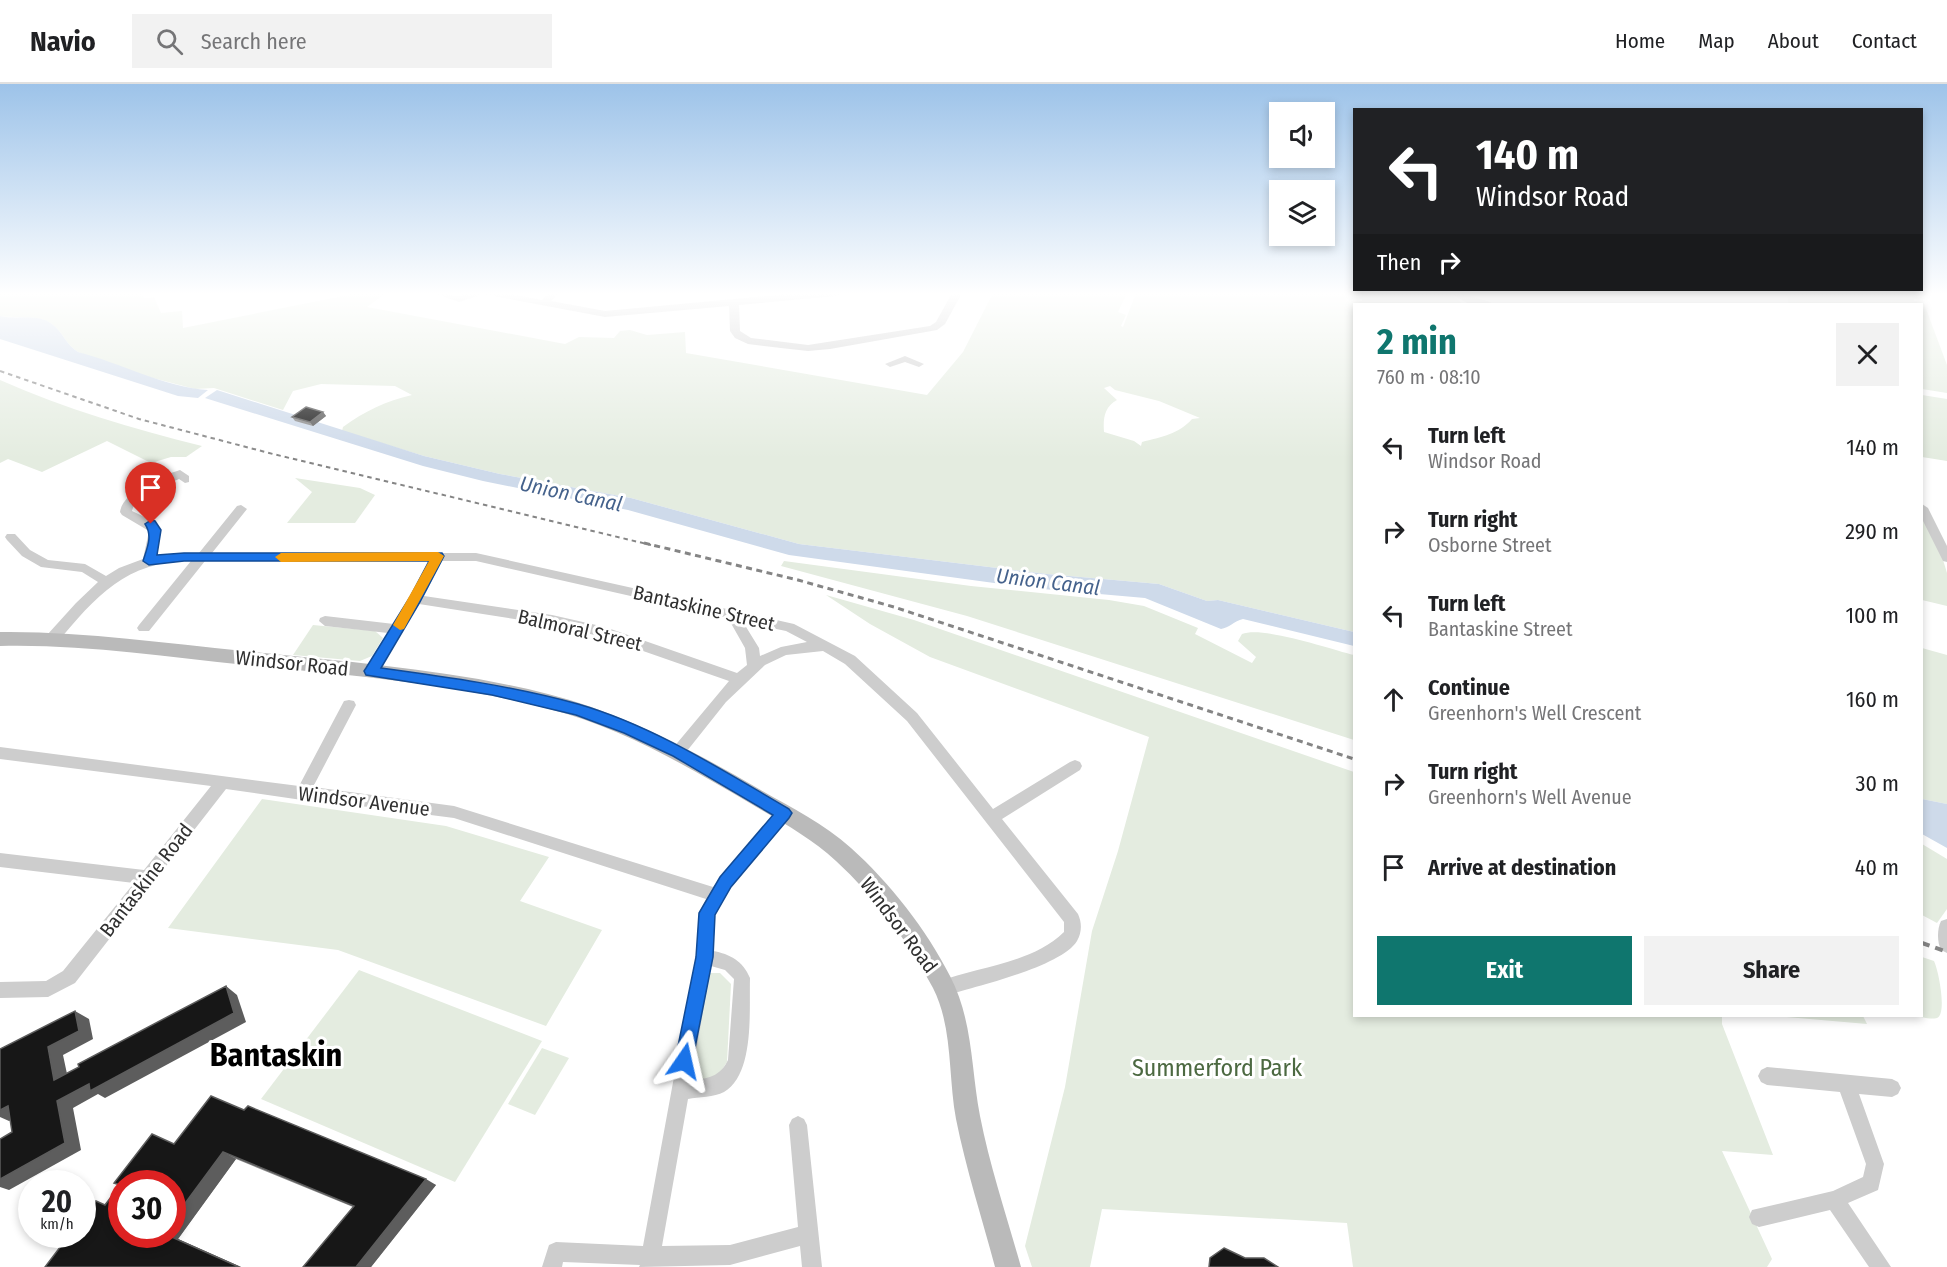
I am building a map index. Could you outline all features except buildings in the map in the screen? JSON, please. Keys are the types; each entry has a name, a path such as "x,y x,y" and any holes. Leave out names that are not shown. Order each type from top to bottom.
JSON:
{"street":[{"path":"890,364 901,348"},
{"path":"905,348 919,364"},
{"path":"149,561 155,530 151,524 126,512 127,505 139,493 180,474 185,479"},
{"path":"144,628 241,509"},
{"path":"1923,510 1947,558"},
{"path":"11,537 26,553 45,564 85,568 105,581"},
{"path":"371,671 416,599 438,556"},
{"name":"Bantaskine Street","path":"52,639 105,581 118,573 149,561 166,558 476,557 789,627 850,660 912,717 1072,919 1073,929 1063,945 1025,963 944,988"},
{"name":"Balmoral Street","path":"416,599 552,620 605,632 739,679"},
{"path":"732,614 752,648 754,666"},
{"path":"326,621 397,629"},
{"name":"Windsor Road","path":"0,639 52,639 371,671 536,698 609,721 678,752 784,813 827,840 858,870 902,921 944,988 952,1014 969,1118 1008,1267"},
{"path":"678,752 739,679 754,666 776,653 825,646"},
{"path":"302,794 350,705"},
{"name":"Windsor Avenue","path":"0,753 454,812 717,895"},
{"path":"991,818 1075,766"},
{"name":"Bantaskine Road","path":"0,990 48,989 69,977 222,783"},
{"path":"650,1262 704,957 707,913 717,895 784,813"},
{"path":"0,860 149,878"},
{"path":"680,1092 719,1085 731,1074 737,1061 741,978 736,966 726,961 704,957"},
{"path":"1767,1076 1892,1088"},
{"path":"1759,1217 1834,1200 1871,1183 1875,1164 1846,1084"},
{"path":"798,1125 812,1267"},
{"path":"1834,1200 1881,1267"},
{"path":"552,1267 556,1252 650,1262 730,1255 808,1234"}],"green space":[{"path":"73,348 686,348 686,353 927,395 965,348 1353,348 1353,632 1218,600 1207,601 1159,584 1047,574 799,544 631,498 500,474 424,456 342,431 343,427 368,411 412,395 395,386 321,384 293,391 283,410 214,388 195,389 145,376","holes":["1110,386 1115,390 1159,401 1200,418 1192,419 1169,434 1142,442 1141,446 1134,441 1104,432 1105,414 1109,406 1117,400 1104,388"]},
{"path":"1923,348 1941,348 1947,365 1947,393 1923,389"},
{"path":"0,380 100,418 202,446 186,457 171,457 151,463 107,441 42,472 8,459 0,463"},
{"path":"1923,395 1947,399 1947,461 1923,457"},
{"path":"295,478 360,488 375,495 355,523 287,523 312,492"},
{"path":"1923,518 1940,550 1947,573 1947,606 1923,600"},
{"path":"784,561 1144,606 1198,628 1195,634 1252,663 1256,657 1238,641 1242,634 1252,632 1281,636 1353,655 1353,740 967,616 781,566"},
{"name":"Summerford Park","path":"826,595 914,620 1353,772 1353,1017 1722,1017 1722,1024 1773,1155 1722,1151 1772,1259 1767,1267 1353,1267 1347,1223 1102,1209 1090,1267 1032,1267 1025,1246 1065,1087 1092,931 1118,851 1149,737 930,657 870,624"},
{"path":"313,625 375,631 383,638 372,656 360,661 293,655"},
{"path":"1923,648 1947,655 1947,804 1923,799"},
{"path":"262,799 446,826 549,857 520,901 602,930 546,1026 338,950 168,928"},
{"path":"1923,845 1947,859 1947,909 1937,923 1923,916"},
{"path":"1923,957 1934,961 1941,992 1940,1015 1931,1019 1919,1017 1923,1017"},
{"path":"359,970 542,1041 455,1182 261,1099"},
{"path":"709,973 720,973 731,984 727,1062 716,1079 688,1084"},
{"path":"1786,1017 1864,1017 1867,1024"},
{"path":"542,1048 569,1058 535,1115 508,1104"}],"water":[{"path":"29,348 73,348 158,380 208,390 198,398 178,396"},
{"name":"Union Canal","path":"217,390 424,456 500,474 631,498 799,544 1047,574 1159,584 1207,601 1218,600 1353,632 1353,646 1243,619 1221,629 1145,598 1031,588 789,555 628,510 483,481 423,466 205,398"},
{"path":"1923,799 1947,804 1947,848 1923,835"}],"railway":[{"path":"0,371 139,419 273,454 651,545"},
{"path":"644,543 798,580 894,607 1353,759"},
{"path":"1923,943 1947,952"}],"slow traffic":[{"path":"281,557 438,556 400,625"}],"district":[{"name":"Bantaskin","path":"276,1055"}],"route":[{"path":"151,524 156,537 149,561 184,557 438,556 416,599 371,671 492,689 578,710 629,729 678,752 784,813 725,882 707,913 704,957 684,1061"}]}
